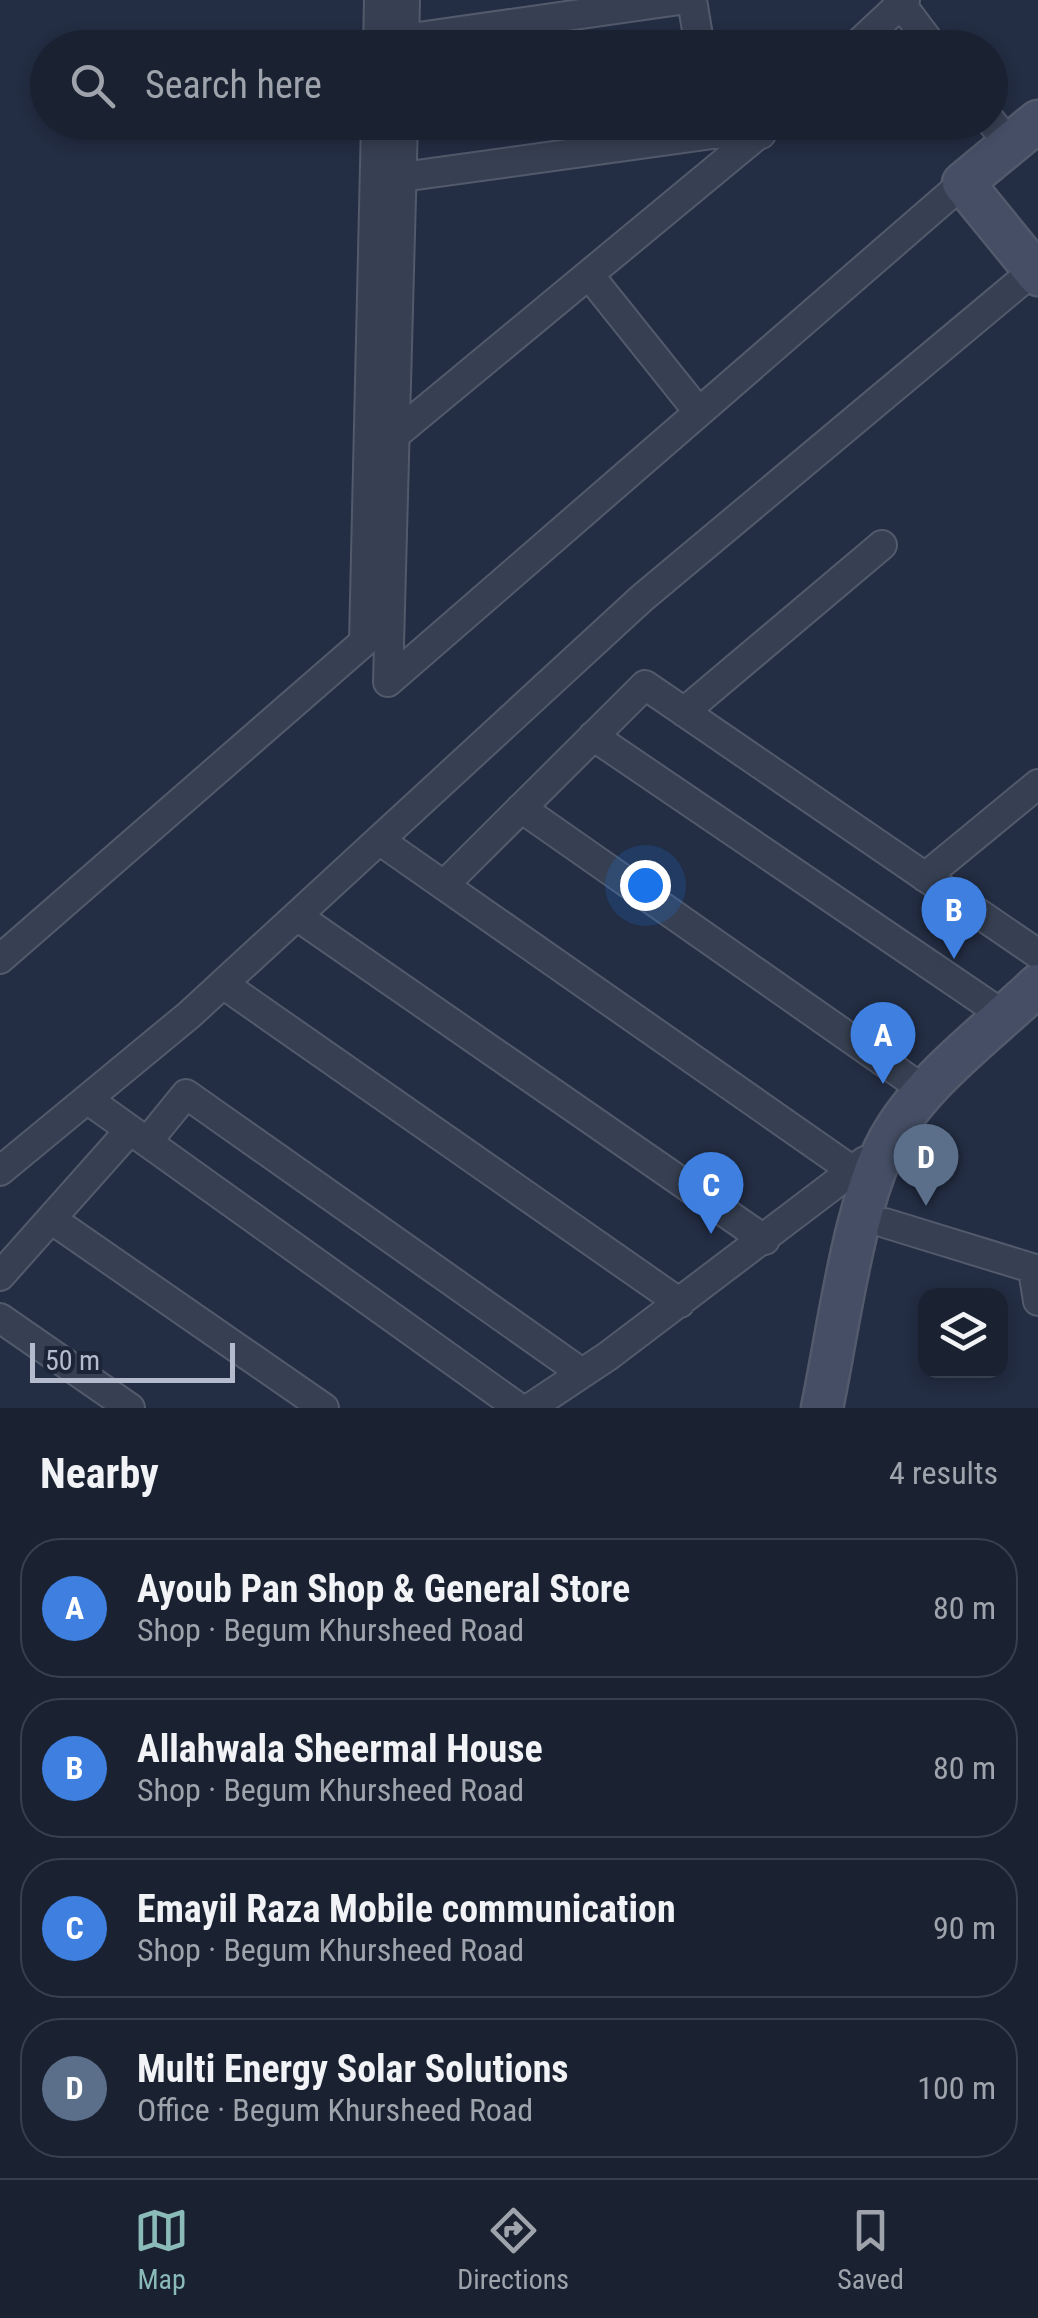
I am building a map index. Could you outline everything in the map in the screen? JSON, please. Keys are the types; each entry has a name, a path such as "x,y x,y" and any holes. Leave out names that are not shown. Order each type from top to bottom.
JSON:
{"main road":[{"path":"1003,140 963,183 1037,271"},
{"path":"822,1408 868,1191 888,1141 927,1092 1030,1003"},
{"path":"846,1408 885,1224 910,1149 1030,1003"}],"street":[{"path":"379,0 390,30"},
{"path":"399,30 405,0"},
{"path":"491,30 680,0"},
{"path":"692,0 697,30"},
{"path":"873,30 903,2 922,30"},
{"path":"0,959 364,642 376,140"},
{"path":"403,140 388,682 963,183"},
{"path":"402,177 636,140"},
{"path":"396,435 752,140"},
{"path":"0,1171 223,984 642,598 1037,271"},
{"path":"589,275 697,410"},
{"path":"684,712 882,545"},
{"path":"444,884 645,685 1038,954"},
{"path":"593,736 1030,1003"},
{"path":"925,876 1038,784"},
{"path":"521,808 927,1092"},
{"path":"380,840 853,1172"},
{"path":"296,916 765,1240"},
{"path":"223,984 680,1303"},
{"path":"0,1276 51,1219 186,1094 582,1373"},
{"path":"87,1099 519,1408"},
{"path":"530,1408 765,1240 888,1141"},
{"path":"51,1219 324,1408"},
{"path":"885,1224 1035,1270 1038,1302"},
{"path":"0,1318 130,1408"}],"place":[{"name":"Allahwala Sheermal House","path":"954,959"},
{"name":"Ayoub Pan Shop & General Store","path":"883,1084"},
{"name":"Multi Energy Solar Solutions","path":"926,1206"},
{"name":"Emayil Raza Mobile communication","path":"711,1234"}]}
